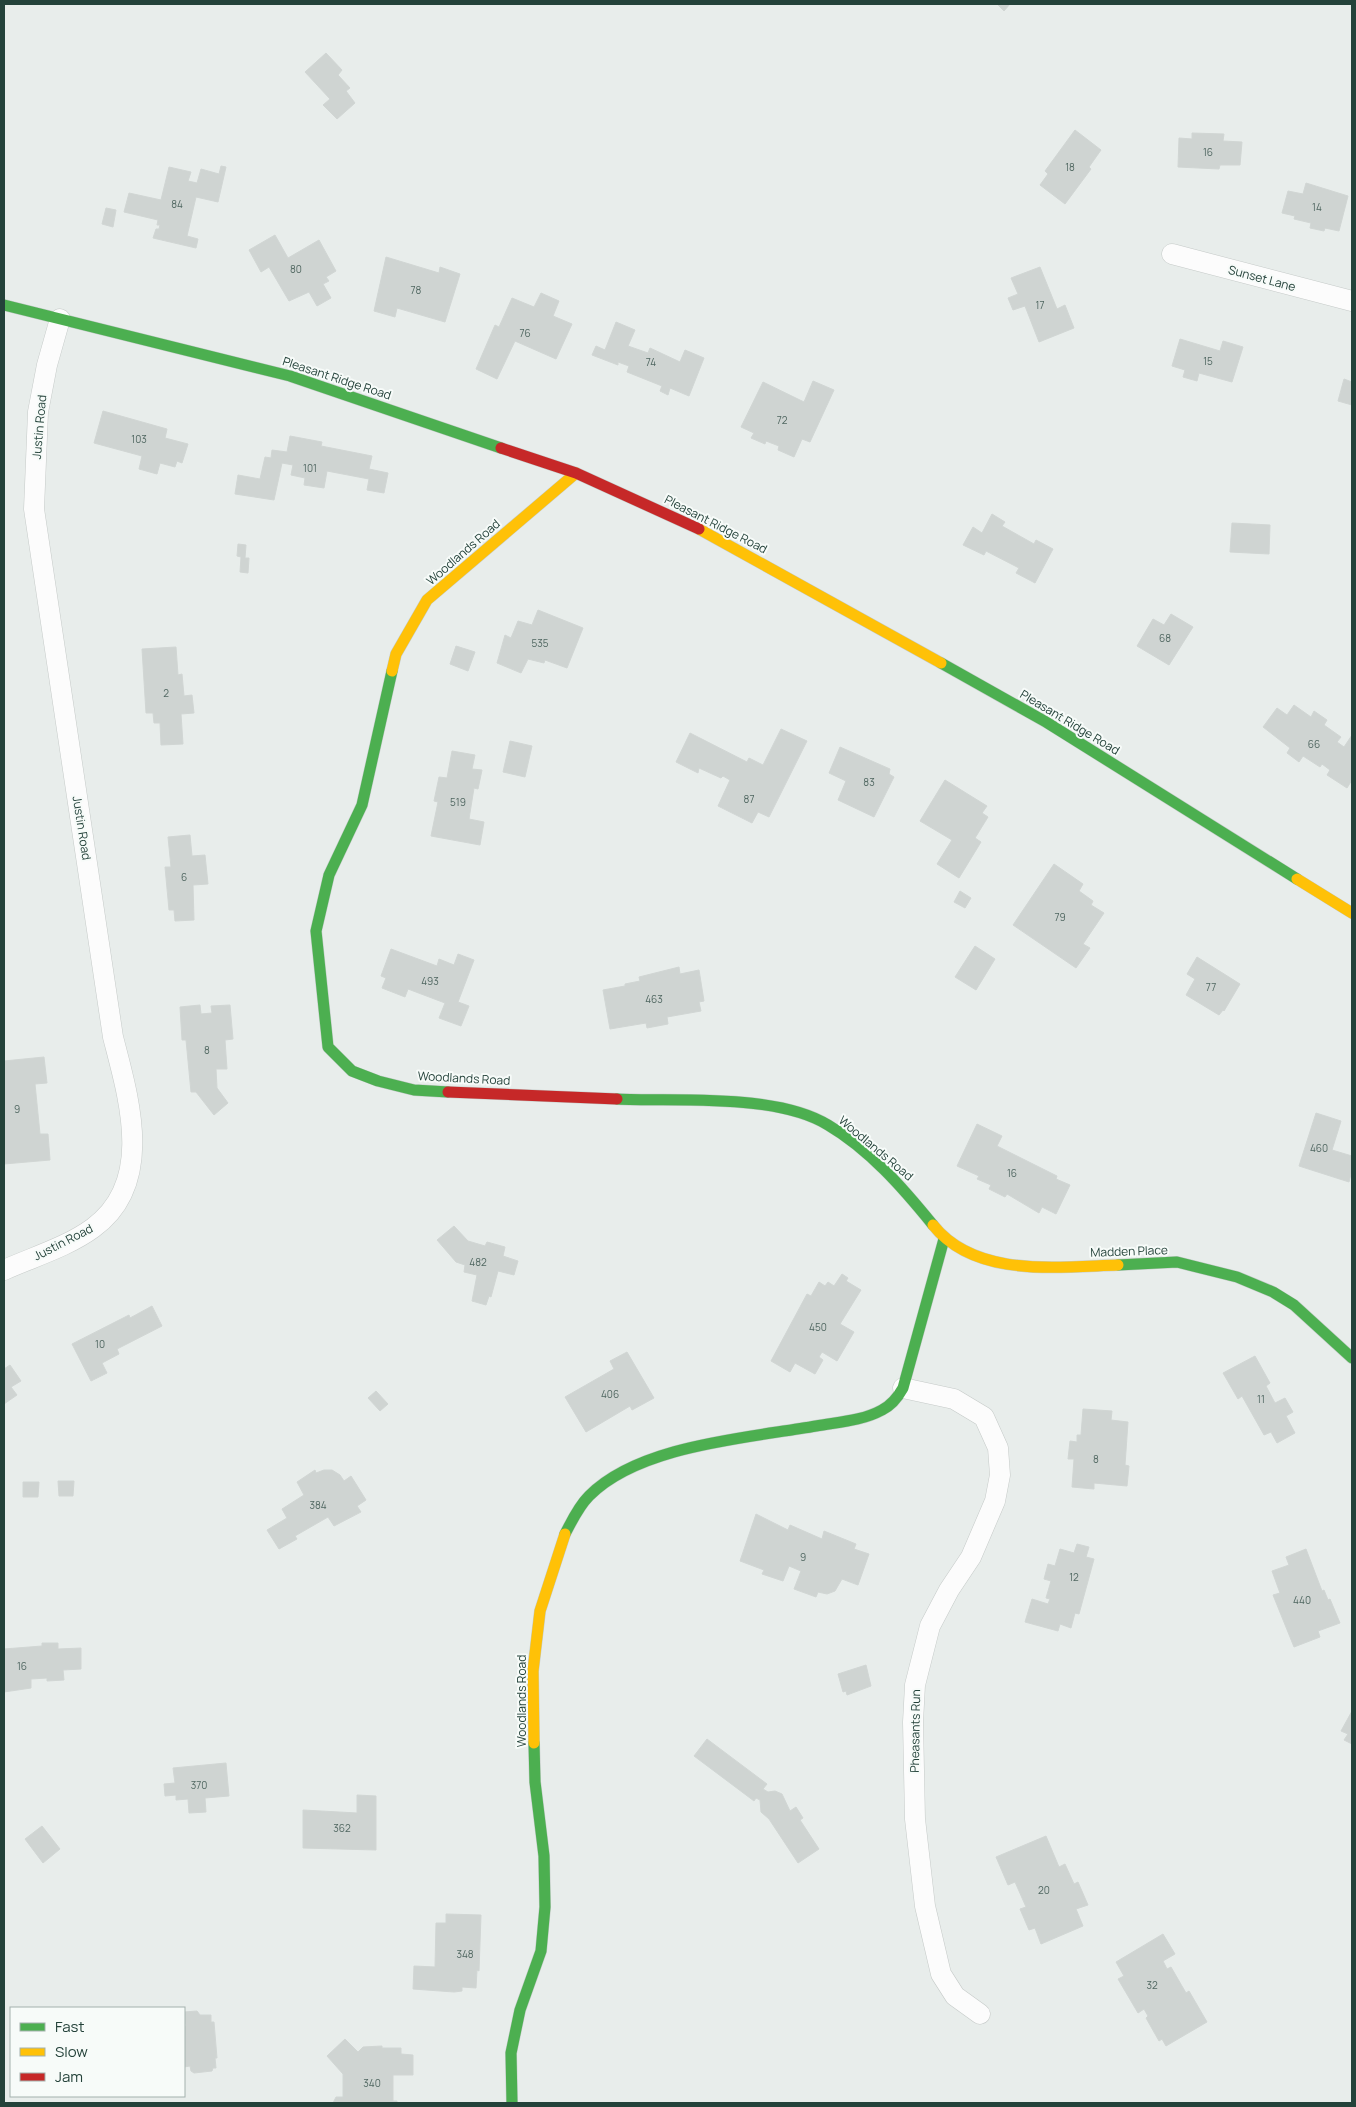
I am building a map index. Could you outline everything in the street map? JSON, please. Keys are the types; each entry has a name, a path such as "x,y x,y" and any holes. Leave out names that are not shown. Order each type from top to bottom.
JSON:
{"street":[{"name":"Sunset Lane","path":"1172,254 1352,301"},
{"name":"Pleasant Ridge Road","path":"4,305 290,376 576,473 718,538 1046,722 1352,913"},
{"name":"Justin Road","path":"4,1270 64,1244 93,1228 112,1211 125,1188 133,1147 129,1097 113,1038 34,509 38,412 46,365 60,319"},
{"name":"Woodlands Road","path":"512,2103 511,2053 520,2010 531,1984 541,1951 545,1907 544,1856 535,1782 533,1671 540,1611 562,1540 567,1530 579,1508 590,1495 606,1482 644,1461 680,1450 858,1419 883,1411 898,1398 903,1388 944,1240 906,1191 854,1144 827,1124 794,1111 721,1100 659,1101 414,1090 378,1081 352,1071 328,1046 316,931 330,875 362,805 396,654 428,600 576,473"},
{"name":"Madden Place","path":"944,1240 964,1252 1004,1263 1042,1268 1177,1262 1237,1277 1273,1292 1294,1305 1352,1358"},
{"name":"Pheasants Run","path":"903,1388 954,1399 984,1417 998,1448 1000,1475 996,1500 971,1557 949,1590 930,1626 915,1686 912,1722 914,1819 924,1906 941,1974 955,1996 980,2014"}],"building":[{"path":"997,4 1010,4 1004,11"},
{"path":"326,53 342,70 338,75 350,88 346,91 355,103 337,119 323,105 330,99 305,72"},
{"path":"1075,130 1101,150 1089,167 1091,169 1065,204 1040,185 1048,174 1045,171"},
{"path":"1192,133 1224,134 1223,141 1242,142 1240,165 1220,165 1219,169 1178,167 1179,138 1192,139"},
{"path":"221,166 226,167 218,202 196,197 187,236 198,239 196,248 153,238 156,229 159,229 160,225 157,225 158,220 124,212 129,193 161,200 169,167 191,172 188,181 197,183 201,169 219,174"},
{"path":"1306,183 1348,196 1339,231 1325,228 1324,231 1310,228 1311,223 1294,219 1295,216 1282,213 1288,191 1303,194"},
{"path":"106,208 116,210 113,227 102,224"},
{"path":"275,235 288,258 319,240 336,271 326,277 329,281 323,284 331,298 317,306 309,292 289,301 269,267 261,272 249,250"},
{"path":"386,257 439,273 440,267 460,274 445,322 397,308 395,317 374,311"},
{"path":"1040,267 1057,309 1065,305 1074,328 1039,342 1025,306 1013,310 1008,298 1018,294 1011,278"},
{"path":"541,293 559,301 553,316 572,324 556,359 515,341 497,379 476,369 495,325 499,327 512,298 534,307"},
{"path":"616,322 635,330 628,346 648,353 650,348 680,362 685,350 704,358 689,396 670,388 668,395 660,391 662,386 627,372 629,366 618,362 618,365 592,355 596,346 605,350"},
{"path":"1180,339 1220,351 1223,341 1243,347 1232,382 1199,373 1197,381 1183,377 1185,370 1172,366"},
{"path":"1344,379 1352,382 1352,405 1338,401"},
{"path":"813,381 834,390 810,442 802,439 794,457 778,450 779,446 766,441 765,444 751,438 754,433 741,427 763,382 804,402"},
{"path":"103,411 167,429 165,438 188,444 182,463 177,461 175,467 160,463 157,474 139,469 142,456 94,443"},
{"path":"290,436 322,442 321,446 372,456 369,469 388,473 384,493 367,490 369,479 327,471 324,488 304,485 305,478 291,475 293,465 282,463 274,500 235,494 238,475 260,479 265,457 271,458 272,450 287,452"},
{"path":"992,514 1005,522 1002,526 1034,544 1036,540 1053,549 1035,583 1016,573 1019,568 986,551 984,555 963,545 973,527 982,533"},
{"path":"1232,523 1270,525 1269,554 1230,552"},
{"path":"238,544 246,545 245,558 249,558 248,573 240,572 241,557 237,556"},
{"path":"538,610 583,628 567,668 545,660 544,663 528,659 521,673 497,663 505,635 511,638 518,621 532,625"},
{"path":"1171,614 1193,627 1169,665 1137,646 1153,619 1164,625"},
{"path":"456,646 475,652 468,671 450,664"},
{"path":"176,647 178,675 182,674 184,696 192,695 194,713 181,714 183,744 161,745 160,723 154,723 153,713 146,713 142,649"},
{"path":"1294,705 1311,717 1314,711 1327,720 1324,725 1341,737 1337,742 1344,747 1352,735 1352,780 1347,788 1327,775 1330,770 1322,764 1320,767 1303,756 1299,762 1287,753 1290,748 1263,727 1277,708 1287,715"},
{"path":"781,729 807,741 769,817 758,812 752,823 718,806 730,780 699,768 698,773 676,762 690,733 747,762 749,758 763,765"},
{"path":"510,741 532,746 525,777 503,772"},
{"path":"840,747 890,769 889,774 894,777 874,817 838,800 846,781 829,773"},
{"path":"452,751 475,755 472,769 482,770 478,789 474,788 469,819 484,822 480,845 431,836 438,802 434,801 439,777 447,778"},
{"path":"945,780 987,806 982,813 988,817 975,838 981,842 959,878 937,864 952,840 920,821"},
{"path":"190,835 192,856 205,855 208,884 193,885 194,920 175,921 174,910 169,910 165,867 171,867 168,837"},
{"path":"1054,864 1083,884 1079,891 1093,901 1091,905 1104,913 1083,944 1090,948 1076,968 1013,925"},
{"path":"960,891 971,898 965,908 954,902"},
{"path":"975,946 995,959 976,990 955,977"},
{"path":"391,949 437,966 439,959 454,965 458,954 474,960 458,1002 469,1006 461,1026 439,1018 445,1003 408,989 405,997 382,988 386,978 381,976"},
{"path":"1197,957 1240,984 1224,1011 1219,1015 1186,995 1195,979 1187,974"},
{"path":"679,967 680,974 699,970 704,1001 699,1002 701,1011 667,1017 668,1024 647,1028 646,1023 610,1029 603,990 625,986 625,984 640,981 639,977"},
{"path":"200,1005 201,1014 212,1013 211,1006 230,1005 233,1039 225,1040 227,1069 216,1069 217,1088 228,1103 214,1115 196,1092 191,1092 186,1040 182,1040 180,1007"},
{"path":"44,1057 47,1083 35,1084 40,1134 48,1134 50,1160 4,1164 4,1061"},
{"path":"1316,1113 1341,1121 1332,1150 1352,1156 1352,1170 1349,1182 1299,1166"},
{"path":"977,1124 1002,1136 997,1146 1057,1176 1056,1179 1070,1185 1056,1214 1042,1207 1039,1213 1007,1194 1005,1197 989,1189 991,1185 977,1179 979,1176 957,1166"},
{"path":"454,1226 468,1241 485,1246 487,1242 505,1247 503,1256 518,1261 514,1275 498,1271 491,1297 489,1296 486,1305 472,1301 477,1275 464,1272 465,1265 456,1262 437,1240"},
{"path":"842,1274 848,1278 846,1281 861,1290 840,1324 854,1332 837,1361 822,1352 819,1357 823,1360 815,1374 795,1363 790,1372 771,1361 807,1294 811,1296 819,1282 825,1286 828,1282 834,1286"},
{"path":"152,1306 162,1326 117,1349 119,1354 102,1363 107,1373 91,1381 72,1344 129,1315 130,1318"},
{"path":"627,1352 654,1398 632,1410 630,1406 586,1432 565,1397 614,1369 610,1361"},
{"path":"1255,1356 1270,1383 1266,1386 1275,1403 1285,1398 1293,1412 1286,1416 1295,1433 1277,1443 1271,1432 1264,1435 1242,1396 1238,1399 1223,1373"},
{"path":"10,1365 21,1381 11,1387 17,1395 4,1404 4,1369"},
{"path":"376,1391 388,1404 380,1411 368,1398"},
{"path":"1083,1409 1112,1411 1111,1420 1128,1422 1125,1465 1129,1466 1127,1486 1094,1483 1094,1489 1072,1487 1074,1459 1068,1459 1070,1441 1077,1442 1077,1435 1081,1435"},
{"path":"315,1470 316,1473 332,1470 340,1475 344,1481 351,1476 366,1500 357,1506 361,1512 334,1526 328,1517 295,1536 297,1539 279,1549 267,1530 287,1518 282,1509 304,1495 297,1482"},
{"path":"58,1481 74,1481 73,1496 59,1496"},
{"path":"23,1482 39,1482 38,1497 23,1497"},
{"path":"756,1514 788,1530 790,1525 822,1539 824,1531 856,1544 854,1549 869,1554 858,1585 842,1579 835,1591 827,1594 818,1592 816,1597 794,1589 801,1571 789,1566 783,1581 762,1574 764,1570 740,1561"},
{"path":"1077,1544 1089,1547 1086,1557 1094,1559 1079,1614 1075,1613 1071,1628 1060,1624 1058,1631 1025,1622 1032,1599 1048,1604 1050,1599 1046,1598 1051,1581 1044,1579 1048,1564 1055,1566 1060,1549 1074,1553"},
{"path":"1306,1549 1322,1591 1324,1590 1328,1600 1330,1599 1340,1623 1318,1631 1320,1637 1294,1647 1273,1595 1280,1593 1272,1571 1289,1565 1286,1557"},
{"path":"42,1643 58,1643 58,1649 81,1648 81,1669 63,1670 64,1680 47,1681 47,1678 31,1679 31,1688 4,1692 4,1649 42,1646"},
{"path":"866,1665 871,1686 847,1695 846,1691 843,1692 838,1674"},
{"path":"1352,1711 1352,1744 1344,1740 1348,1734 1341,1731"},
{"path":"707,1739 767,1784 763,1789 768,1792 775,1791 782,1794 790,1811 796,1807 803,1818 800,1820 819,1849 798,1863 769,1819 761,1812 760,1800 756,1798 754,1801 694,1756"},
{"path":"226,1763 229,1796 205,1798 206,1812 189,1813 188,1799 176,1800 176,1795 165,1796 164,1784 175,1783 173,1768"},
{"path":"357,1795 376,1796 376,1850 303,1848 303,1810 357,1813"},
{"path":"42,1826 60,1849 43,1863 25,1839"},
{"path":"1046,1836 1059,1867 1065,1864 1074,1884 1078,1882 1088,1905 1076,1909 1083,1926 1041,1944 1035,1928 1029,1930 1020,1909 1026,1907 1015,1882 1008,1885 996,1857"},
{"path":"446,1914 481,1915 479,1971 477,1970 476,1988 462,1987 462,1991 454,1992 413,1989 414,1966 435,1967 436,1923 446,1923"},
{"path":"1163,1934 1175,1954 1163,1961 1167,1969 1171,1967 1186,1993 1189,1991 1207,2022 1166,2046 1162,2039 1159,2041 1146,2018 1148,2016 1144,2009 1138,2013 1118,1979 1124,1976 1116,1962"},
{"path":"197,2011 200,2015 211,2015 211,2022 214,2022 217,2058 215,2058 216,2068 213,2068 212,2071 194,2073 191,2071 190,2066 185,2067 185,2012"},
{"path":"345,2039 358,2052 363,2047 382,2046 382,2048 401,2048 401,2054 413,2055 413,2075 393,2075 393,2101 397,2101 397,2103 333,2103 336,2097 343,2097 343,2074 327,2056"}],"traffic: fast":[{"path":"4,305 290,376 501,448"},
{"path":"941,663 1046,722 1297,879"},
{"path":"392,671 362,805 329,875 316,931 328,1047 352,1071 378,1081 414,1090 448,1092"},
{"path":"617,1099 726,1101 782,1108 806,1115 828,1125 871,1157 910,1197 933,1225"},
{"path":"565,1534 578,1509 589,1496 610,1479 636,1465 696,1446 858,1419 874,1414 889,1406 903,1388 944,1239"},
{"path":"1118,1265 1177,1262 1237,1277 1273,1292 1294,1305 1352,1358"},
{"path":"512,2103 511,2053 520,2010 541,1951 545,1907 544,1856 535,1782 534,1743"}],"traffic: slow":[{"path":"392,671 396,654 427,600 576,473"},
{"path":"699,529 941,663"},
{"path":"1297,879 1352,913"},
{"path":"933,1225 951,1242 971,1254 994,1261 1018,1266 1044,1267 1118,1265"},
{"path":"534,1743 533,1671 540,1611 565,1534"}],"traffic: jam":[{"path":"501,448 576,473 699,529"},
{"path":"448,1092 617,1099"}]}
